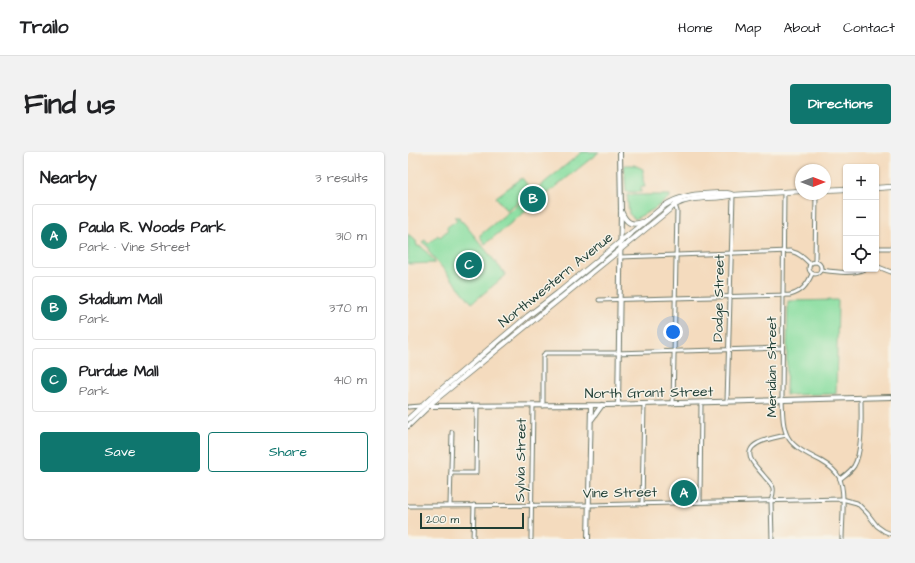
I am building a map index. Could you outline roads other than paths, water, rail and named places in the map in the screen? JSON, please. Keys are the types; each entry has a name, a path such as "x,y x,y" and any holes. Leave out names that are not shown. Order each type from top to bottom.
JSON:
{"main road":[{"path":"879,188 891,187"},
{"path":"831,190 843,189"},
{"name":"Northwestern Avenue","path":"408,419 421,406 528,316 669,203 680,198 698,194 795,191"},
{"name":"Northwestern Avenue","path":"408,426 428,406 675,205 692,199 726,197 733,194"},
{"path":"621,211 624,219 630,223 635,224 645,221"}],"street":[{"path":"618,405 621,211 620,152"},
{"name":"Meridian Street","path":"784,192 782,348 783,424 786,435 798,448 832,468 840,479"},
{"name":"Dodge Street","path":"728,402 733,194"},
{"path":"815,262 816,200"},
{"path":"673,404 677,211 675,205"},
{"path":"879,248 891,248"},
{"path":"620,257 783,252 796,253 810,264"},
{"path":"812,274 808,270 810,264 815,262 820,264 821,270"},
{"path":"879,267 891,272"},
{"path":"812,274 817,274 821,270 843,272"},
{"path":"599,300 783,296 802,290 809,282 812,274"},
{"path":"619,353 782,348"},
{"name":"Sylvia Street","path":"543,406 543,355 546,353 619,353"},
{"name":"North Grant Street","path":"408,407 602,406 891,397"},
{"path":"842,539 842,483 840,479 851,470 857,460 860,448 861,398"},
{"path":"700,501 701,403"},
{"path":"642,504 644,404"},
{"path":"451,473 476,473 477,406"},
{"name":"Sylvia Street","path":"531,539 533,406"},
{"path":"588,539 591,406"},
{"path":"591,422 595,413 602,406"},
{"path":"450,505 452,432"},
{"path":"772,539 771,501 773,487 752,462 750,456 752,448 758,443 786,435"},
{"name":"Vine Street","path":"408,506 588,505 700,501 842,499 857,503 877,526 891,534"},
{"path":"473,539 474,505"}],"place":[{"name":"Stadium Mall","path":"533,199"},
{"name":"Purdue Mall","path":"469,265"},
{"name":"Paula R. Woods Park","path":"684,493"}]}
